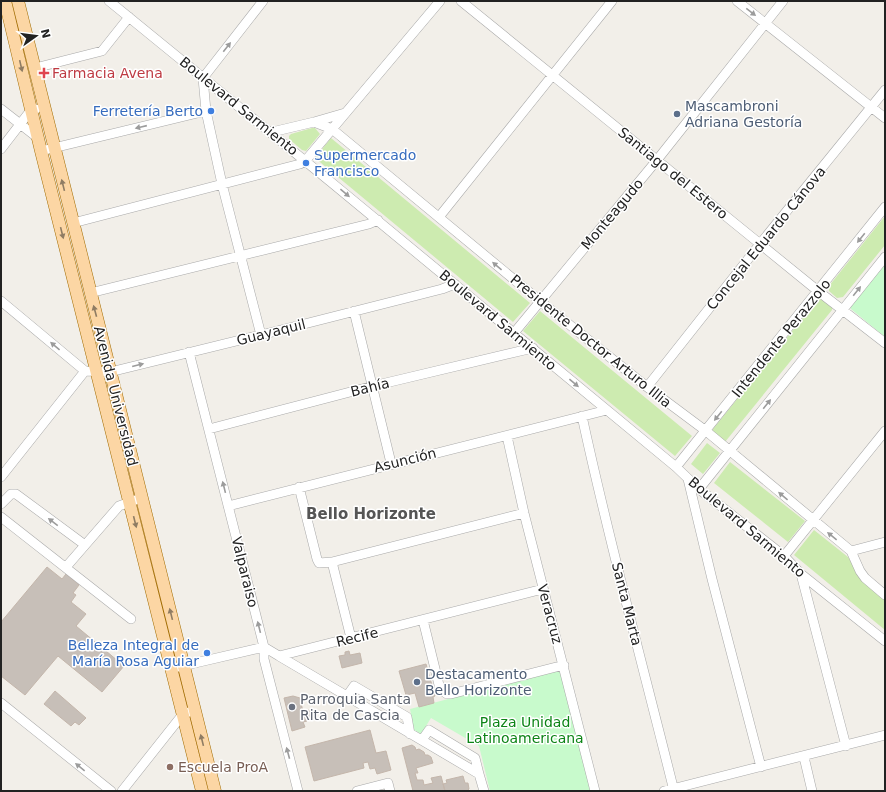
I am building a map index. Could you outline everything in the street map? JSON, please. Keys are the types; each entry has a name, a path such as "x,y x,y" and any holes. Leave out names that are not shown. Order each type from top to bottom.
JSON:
{"main road":[{"name":"Avenida Universidad","path":"5,1 92,371 135,499"},
{"name":"Avenida Universidad","path":"18,1 110,372 135,499 189,712 202,791"},
{"name":"Avenida Universidad","path":"189,712 215,791"}],"street":[{"name":"Boulevard Sarmiento","path":"109,1 272,132 676,467 699,489 784,556 801,574 885,640"},
{"path":"261,335 242,256 222,184 206,111 203,78 263,1"},
{"path":"73,224 300,164 306,160 440,1"},
{"name":"Santiago del Estero","path":"461,1 818,291 885,343"},
{"path":"439,217 612,1"},
{"path":"737,1 885,118"},
{"name":"Monteagudo","path":"514,333 656,160 783,1"},
{"path":"35,68 102,51 129,17"},
{"name":"Concejal Eduardo Cánova","path":"647,387 760,244 885,90"},
{"path":"1,149 31,110 45,107"},
{"path":"1,109 38,138"},
{"path":"41,150 206,111"},
{"path":"272,132 345,113"},
{"name":"Presidente Doctor Arturo Illia","path":"314,122 332,129 540,301 647,387 706,431 850,550"},
{"name":"Intendente Perazzolo","path":"676,467 885,207"},
{"path":"90,293 369,224 378,220"},
{"path":"699,489 885,257"},
{"name":"Guayaquil","path":"92,371 110,372 442,289 455,284"},
{"path":"1,301 92,371 1,477"},
{"path":"354,310 391,464"},
{"name":"Bahía","path":"209,430 373,386 533,348"},
{"name":"Valparaiso","path":"189,352 264,647 264,659 298,791"},
{"name":"Asunción","path":"228,506 607,410"},
{"name":"Santa Marta","path":"582,416 600,500 627,600 674,790"},
{"path":"784,556 885,431"},
{"name":"Veracruz","path":"507,436 524,513 595,791"},
{"path":"688,479 712,579 761,767"},
{"path":"299,487 317,559 319,563 322,564 524,513"},
{"path":"1,504 11,494 16,494 85,545"},
{"path":"66,567 119,506 135,499"},
{"path":"1,517 131,619"},
{"path":"885,542 850,550 865,578 885,595"},
{"path":"332,562 351,638"},
{"path":"801,574 846,746"},
{"name":"Recife","path":"279,656 543,589"},
{"path":"423,620 440,689 447,694 564,665"},
{"path":"178,667 264,647 479,774 484,791"},
{"path":"1,703 111,791"},
{"path":"122,791 189,712"},
{"path":"664,791 674,790 885,735"},
{"path":"804,757 812,791"},
{"path":"357,791 389,787"}],"green space":[{"path":"315,128 320,134 306,151 302,150 289,139 291,134"},
{"path":"331,138 530,303 513,322 315,158"},
{"path":"885,216 885,245 843,297 837,298 829,291 829,286"},
{"path":"885,261 885,337 851,309 850,306"},
{"path":"821,298 832,307 832,310 725,442 713,431 713,429 818,299"},
{"path":"540,311 692,436 675,456 523,331"},
{"path":"707,443 720,453 703,474 691,464"},
{"path":"730,462 805,521 788,542 714,483"},
{"path":"814,530 848,557 853,565 885,599 885,630 794,555"},
{"name":"Plaza Unidad Latinoamericana","path":"555,671 561,672 591,791 490,791 479,746 431,718 421,734 414,730 410,709"}],"building":[{"path":"47,567 62,579 66,574 79,585 73,593 76,595 71,602 86,614 76,626 124,666 102,692 58,656 25,695 1,676 1,622"},
{"path":"349,651 350,655 360,653 362,663 342,668 339,656 345,655 345,652"},
{"name":"Destacamento Bello Horizonte","path":"426,664 435,696 433,697 434,703 419,707 415,693 406,695 399,671"},
{"path":"55,691 86,718 79,725 75,722 71,726 44,704"},
{"path":"293,696 300,698 303,712 309,710 311,717 307,718 307,721 303,722 305,727 292,731 284,698"},
{"path":"370,730 376,753 386,751 391,770 377,774 375,768 370,769 368,762 363,763 364,768 314,781 305,747"},
{"path":"412,745 416,750 419,749 424,752 425,755 431,757 433,763 416,768 418,773 415,773 417,780 423,780 424,785 433,783 431,778 441,776 445,791 413,791 402,748"},
{"path":"463,776 465,783 468,783 469,789 467,791 445,791 443,784 447,783 446,780"}],"place":[{"name":"Farmacia Avena","path":"44,73"},
{"name":"Ferretería Berto","path":"211,111"},
{"name":"Mascambroni Adriana Gestoría","path":"677,114"},
{"name":"Supermercado Francisco","path":"306,163"},
{"name":"Belleza Integral de María Rosa Aguiar","path":"207,653"},
{"name":"Destacamento Bello Horizonte","path":"417,682"},
{"name":"Parroquia Santa Rita de Cascia","path":"292,707"},
{"name":"Escuela ProA","path":"170,767"}],"district":[{"name":"Bello Horizonte","path":"371,514"}]}
